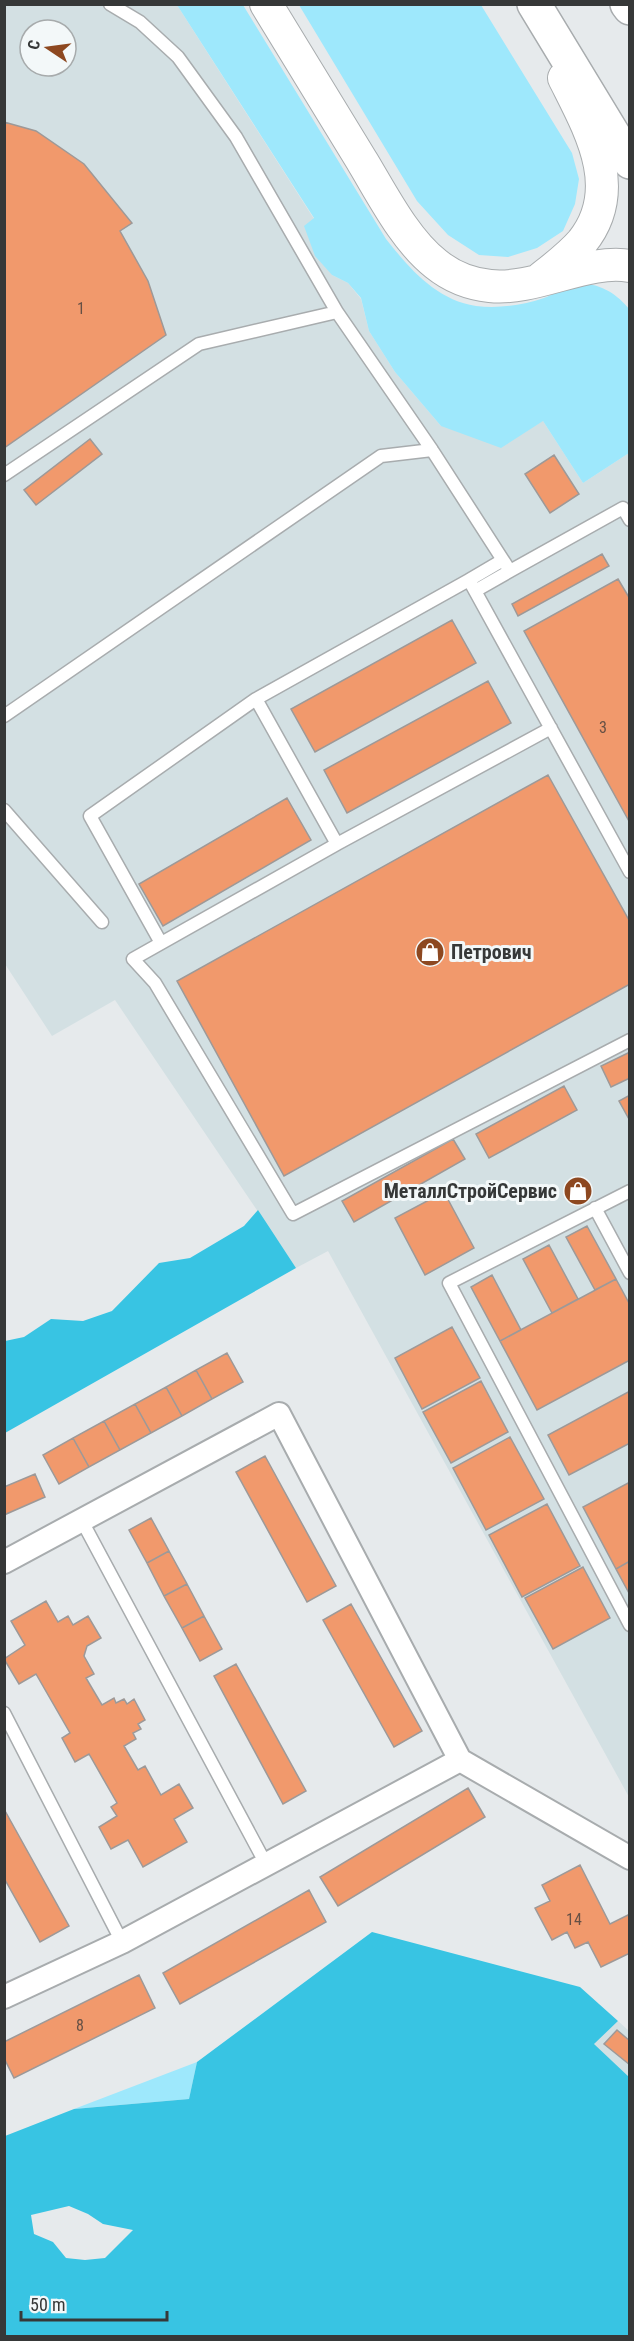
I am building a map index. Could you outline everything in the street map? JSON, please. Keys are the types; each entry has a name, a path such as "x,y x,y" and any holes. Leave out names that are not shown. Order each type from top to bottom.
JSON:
{"highway":[{"path":"534,4 630,162"}],"street":[{"path":"266,4 391,209 429,258 455,277 481,285 506,288 594,267 630,266"},
{"path":"527,4 592,134 601,167 603,194 595,218 583,240 538,281"},
{"path":"4,1562 279,1414 460,1760 630,1858"},
{"path":"4,1997 122,1942 267,1866 460,1760"}],"lane":[{"path":"110,4 140,22 178,57 236,137 337,312 432,450 510,571"},
{"path":"4,475 199,344 337,312"},
{"path":"4,716 381,456 432,450"},
{"path":"161,943 90,816 256,699 472,585 510,571 623,508 630,519"},
{"path":"472,585 503,560"},
{"path":"472,585 630,872"},
{"path":"256,699 337,844"},
{"path":"550,728 133,959 155,983 293,1214 630,1040"},
{"path":"4,810 102,922"},
{"path":"630,1191 449,1283 630,1625"},
{"path":"595,1208 630,1273"},
{"path":"82,1521 267,1866"},
{"path":"4,1713 122,1942"}],"shaded area":[{"path":"4,5 177,5 314,219 332,275 348,283 361,299 369,331 395,372 441,426 543,421 583,483 629,453 629,1797 328,1251 296,1268 115,1000 52,1036 5,964"},
{"path":"177,5 243,5 386,239 404,261 436,290 462,303 493,307 528,303 569,286 586,284 603,288 624,303 629,309 629,453 583,483 543,421 501,448 441,426 395,372 369,331 361,298 348,283 332,275 315,256 304,226 314,218"},
{"path":"299,5 481,5 572,153 579,179 575,204 563,231 537,248 508,257 479,255 448,235 417,201"},
{"path":"258,1210 296,1268 5,1433 5,1341 24,1337 51,1319 83,1321 112,1311 159,1263 190,1258 244,1226"},
{"path":"372,1932 580,1987 618,2021 594,2044 629,2077 629,2336 5,2336 5,2136 74,2109 189,2099 197,2062","holes":["69,2206 88,2214 103,2224 133,2230 105,2258 85,2260 66,2258 53,2242 34,2234 31,2215"]},
{"path":"618,2021 629,2031 629,2077 593,2044"},
{"path":"197,2062 189,2099 74,2109"}],"building":[{"path":"4,122 36,131 84,164 132,223 120,231 148,281 166,335 4,448"},
{"path":"90,439 102,454 36,505 24,490"},
{"path":"554,455 579,494 550,513 525,474"},
{"path":"602,554 609,566 518,616 512,604"},
{"path":"618,579 630,599 630,823 524,631"},
{"path":"452,620 476,663 315,752 291,709"},
{"path":"488,681 511,723 347,813 324,770"},
{"name":"Петрович","path":"548,775 630,922 630,984 284,1176 177,981"},
{"path":"287,798 311,840 163,926 139,884"},
{"path":"630,1052 630,1078 611,1087 601,1066"},
{"path":"564,1086 577,1110 489,1158 476,1134"},
{"path":"630,1095 630,1121 619,1101"},
{"path":"453,1139 465,1159 354,1222 342,1201"},
{"path":"444,1192 474,1248 425,1275 395,1218"},
{"path":"587,1226 616,1279 595,1290 566,1237"},
{"path":"549,1245 578,1299 552,1313 523,1259"},
{"path":"492,1275 521,1330 500,1341 471,1287"},
{"path":"616,1279 630,1305 630,1360 537,1410 500,1341"},
{"path":"452,1327 480,1378 422,1409 395,1358"},
{"path":"227,1353 243,1382 212,1399 196,1370"},
{"path":"196,1370 212,1399 182,1416 166,1387"},
{"path":"481,1381 508,1432 451,1463 423,1412"},
{"path":"166,1387 182,1416 151,1433 135,1404"},
{"path":"630,1391 630,1443 569,1475 548,1435"},
{"path":"135,1404 151,1433 120,1450 104,1421"},
{"path":"104,1421 120,1450 89,1467 73,1438"},
{"path":"510,1437 544,1499 486,1530 453,1468"},
{"path":"73,1438 89,1467 59,1484 43,1455"},
{"path":"265,1456 336,1586 307,1602 236,1472"},
{"path":"35,1474 45,1497 4,1515 4,1487"},
{"path":"630,1482 630,1561 616,1569 583,1507"},
{"path":"547,1504 580,1566 522,1597 489,1535"},
{"path":"151,1518 169,1551 147,1563 129,1530"},
{"path":"169,1551 187,1584 164,1596 147,1563"},
{"path":"630,1561 630,1595 616,1569"},
{"path":"583,1567 610,1618 553,1649 525,1598"},
{"path":"187,1584 204,1616 182,1628 164,1596"},
{"path":"46,1601 58,1622 68,1616 73,1625 88,1616 101,1638 87,1646 84,1656 94,1674 86,1678 102,1705 114,1698 116,1703 124,1699 127,1704 134,1699 145,1720 138,1724 141,1729 133,1733 136,1739 124,1746 138,1770 145,1766 161,1795 179,1784 193,1808 174,1819 187,1842 143,1867 128,1840 111,1849 99,1827 117,1816 111,1807 117,1803 89,1754 75,1762 62,1738 70,1733 36,1674 19,1684 4,1659 25,1645 11,1621"},
{"path":"351,1604 422,1731 394,1747 323,1620"},
{"path":"204,1616 222,1649 200,1661 182,1628"},
{"path":"236,1664 306,1791 283,1804 214,1676"},
{"path":"468,1788 485,1817 338,1906 320,1877"},
{"path":"4,1809 69,1926 40,1942 4,1878"},
{"path":"580,1865 610,1924 630,1914 630,1953 601,1967 588,1942 575,1948 567,1932 552,1940 535,1908 550,1901 542,1885"},
{"path":"309,1890 326,1922 180,2004 163,1973"},
{"path":"139,1975 155,2008 14,2078 4,2058 4,2042"},
{"path":"617,2030 630,2041 630,2065 604,2044"}],"place":[{"name":"Петрович","path":"430,952"},
{"name":"МеталлСтройСервис","path":"578,1191"}]}
